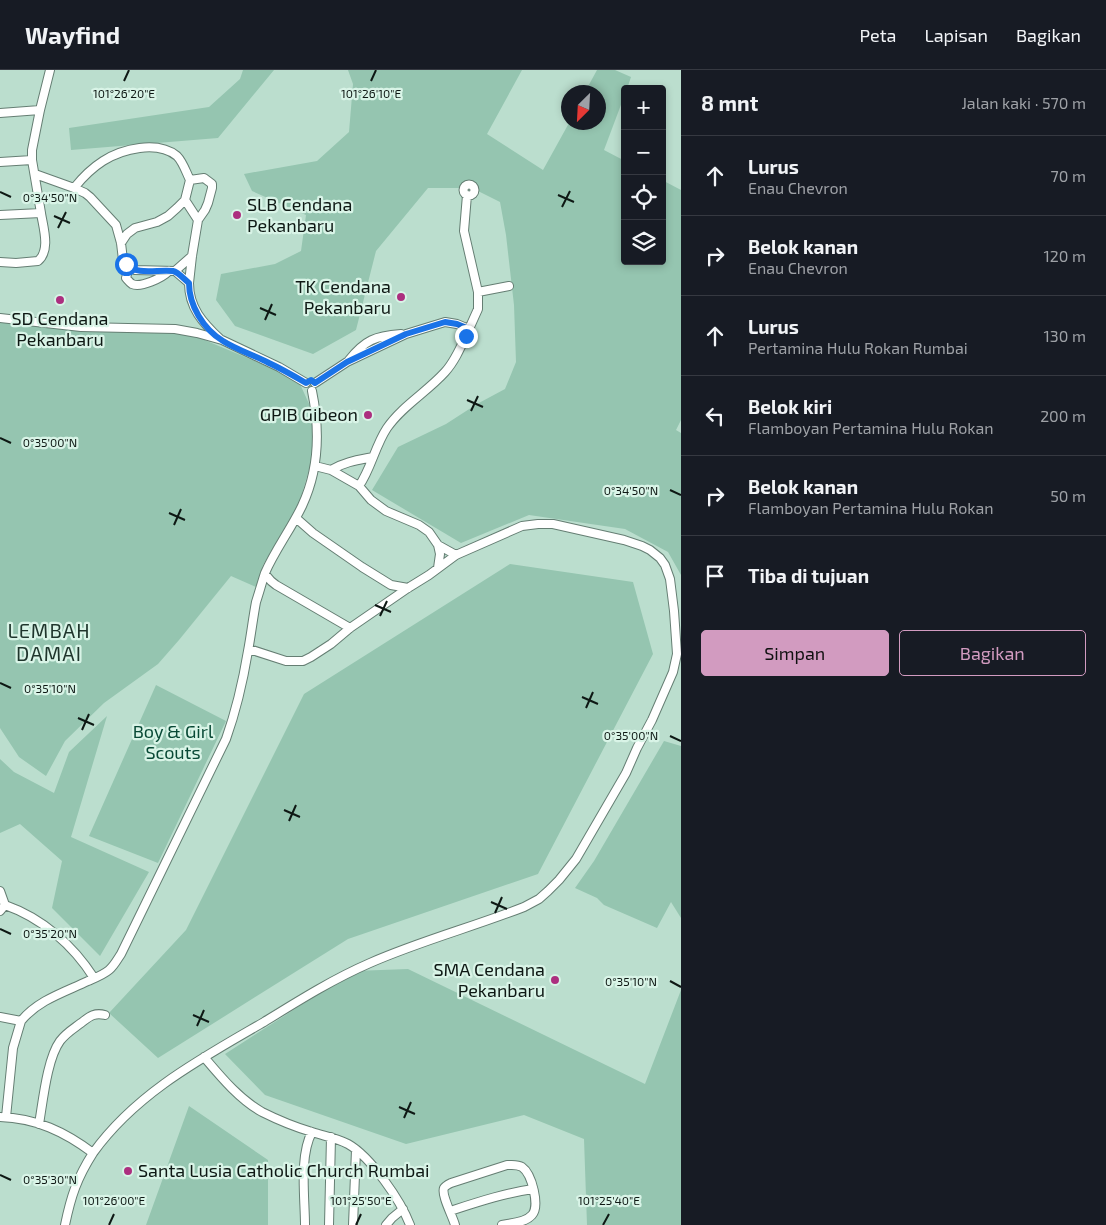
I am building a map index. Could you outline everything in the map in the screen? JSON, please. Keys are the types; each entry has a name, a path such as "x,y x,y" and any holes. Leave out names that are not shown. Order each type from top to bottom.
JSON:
{"street":[{"path":"0,262 33,262 41,258 44,251 45,243 32,160 34,139 50,70"},
{"path":"0,113 40,110"},
{"path":"74,188 103,161 129,150 141,147 154,147 169,151 178,157 190,180 186,200 168,216 157,222 135,228 127,234 121,243"},
{"path":"0,162 32,160"},
{"path":"35,174 74,188 90,197 116,225 123,260 129,267 135,270 172,271 189,283"},
{"path":"190,180 204,178 212,184 208,203 198,220 189,283 191,300 199,316 222,340"},
{"path":"359,486 387,428 402,411 448,368 456,357 478,309 478,292 464,231 467,195"},
{"path":"186,200 198,220"},
{"path":"0,215 41,213"},
{"path":"116,225 135,228"},
{"path":"129,267 126,278 134,285 144,284 163,277 192,256"},
{"path":"478,292 509,286"},
{"path":"0,318 81,327 174,329 197,333 222,340 279,367 306,383 307,389 312,391"},
{"path":"315,383 347,362 406,334 445,322 469,329"},
{"path":"306,383 311,380 315,383"},
{"path":"312,391 316,388 315,383"},
{"path":"93,1153 75,1140 56,1130 39,1124 3,1117 14,1048 21,1021 34,1008 50,998 109,970 121,954 226,739 237,707 256,603 265,574 296,518 310,487 316,466 316,416 312,391"},
{"path":"331,470 347,462 373,457"},
{"path":"316,466 331,470 359,486 371,500 386,511 419,525 429,532 438,544 456,555"},
{"path":"296,518 342,554 391,585 408,588"},
{"path":"65,1225 74,1188 83,1168 93,1153 111,1130 135,1106 170,1079 336,980 370,963 405,949 524,907 539,899 560,880 576,859 626,773 673,672 677,654 677,643 670,579 665,565 650,550 624,540 553,524 538,524 522,526 456,555 422,581 408,588 303,661 286,661 248,649"},
{"path":"438,544 440,554 438,568"},
{"path":"265,574 271,582 350,628"},
{"path":"391,585 394,599"},
{"path":"0,890 3,908 28,914 61,938 87,967 94,978"},
{"path":"39,1124 47,1076 57,1046 66,1034 88,1017 99,1014 105,1015"},
{"path":"0,1017 21,1021"},
{"path":"204,1057 224,1081 261,1111 312,1132 348,1144 356,1150 384,1180 403,1209 410,1225"},
{"path":"305,1225 305,1151 307,1140 312,1132"},
{"path":"329,1225 330,1137"},
{"path":"353,1225 356,1150"},
{"path":"456,1225 445,1201 444,1191 446,1186 507,1165 515,1165 528,1172 532,1181 535,1195 534,1212 532,1216 518,1222 502,1225"},
{"path":"450,1211 490,1198 533,1189"},
{"path":"386,1225 403,1209"}],"shaded area":[{"path":"0,70 681,70 681,1225 0,1225"}],"green space":[{"path":"243,70 274,70 218,138 71,150 69,128 209,107 240,79"},
{"path":"348,70 522,70 487,134 543,170 565,130 606,130 606,85 589,85 597,70 615,70 631,77 628,85 621,85 621,105 604,150 621,159 621,265 666,265 666,182 681,190 681,420 676,430 681,433 681,575 668,552 625,529 529,515 461,543 372,490 398,447 446,424 505,389 516,362 514,305 506,235 500,202 474,189 469,184 463,188 428,188 376,251 356,330 313,354 235,326 216,300 221,274 275,264 301,251 306,215 252,191 244,174 317,161 349,132 353,84"},
{"path":"0,321 172,331 195,336 276,370 300,384 310,406 316,432 310,466 299,504 263,565 256,587 231,576 158,664 104,703 65,741 46,776 19,757 0,728"},
{"path":"510,564 633,582 653,654 538,874 348,939 158,1058 109,1013 186,930 304,694"},
{"name":"Boy & Girl Scouts","path":"156,685 226,721 158,863 89,836"},
{"path":"107,716 71,837 149,872 100,956 52,908 62,861 20,824 0,833 0,759 14,772 54,793 69,752"},
{"path":"664,741 681,746 681,918 671,902 657,928 604,905 597,898 575,888 594,861"},
{"path":"408,969 645,1084 681,990 681,1225 587,1225 584,1139 524,1115 406,1144 265,1095 225,1054 354,971"},
{"path":"189,1106 268,1160 268,1225 146,1225"}],"place":[{"name":"SLB Cendana Pekanbaru","path":"237,215"},
{"name":"TK Cendana Pekanbaru","path":"401,297"},
{"name":"SD Cendana Pekanbaru","path":"60,300"},
{"name":"GPIB Gibeon","path":"368,415"},
{"name":"SMA Cendana Pekanbaru","path":"555,980"},
{"name":"Santa Lusia Catholic Church Rumbai","path":"128,1171"}],"district":[{"name":"LEMBAH DAMAI","path":"49,642"}],"route":[{"path":"126,264 135,270 175,271 189,283 191,300 199,316 222,340 279,367 306,383 311,380 315,383 347,362 406,334 440,323 450,322 469,329 466,336"}]}
